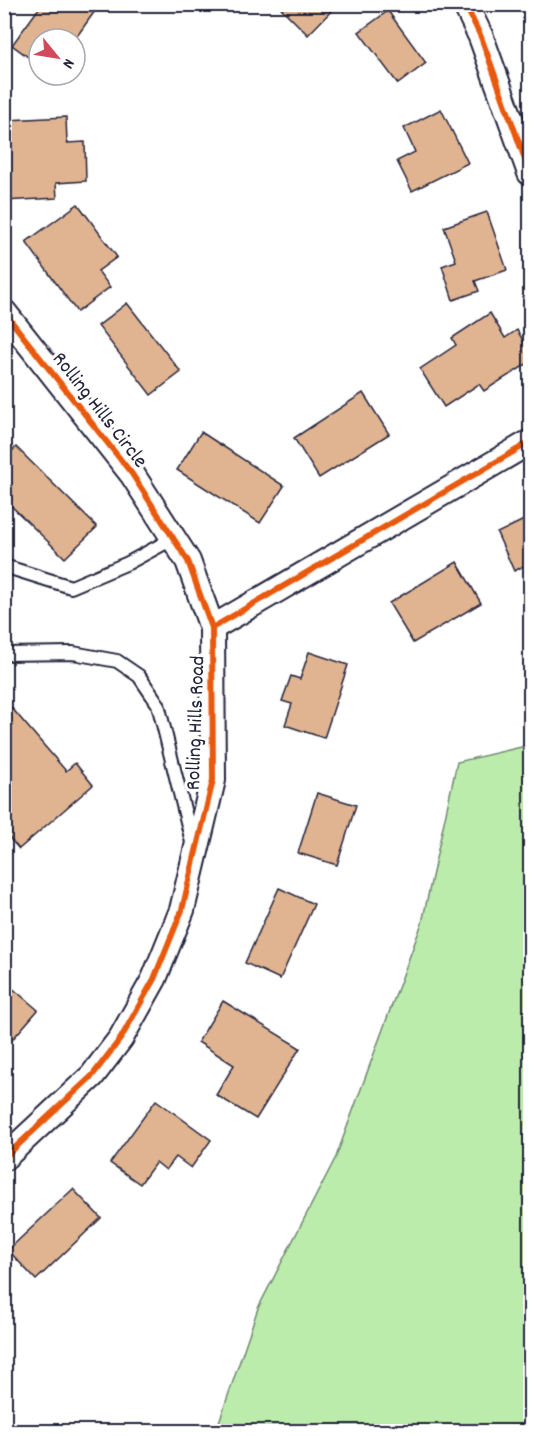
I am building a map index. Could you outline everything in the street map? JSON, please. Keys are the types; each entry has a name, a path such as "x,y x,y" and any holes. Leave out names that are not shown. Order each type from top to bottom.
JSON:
{"street":[{"path":"465,4 481,37 531,173"},
{"name":"Rolling Hills Circle","path":"4,312 132,474 188,561 212,628"},
{"name":"Rolling Hills Road","path":"4,1158 92,1076 121,1038 154,979 182,910 213,780 212,628 531,442"}],"lane":[{"path":"4,566 71,586 128,564 174,538"},
{"path":"4,654 73,653 117,661 139,676 158,704 195,853"}],"green space":[{"path":"530,745 530,1431 216,1431 258,1308 336,1157 422,923 457,762"}],"building":[{"path":"42,4 100,4 84,27 27,27 27,56 12,45"},
{"path":"277,4 338,4 308,35"},
{"path":"388,11 426,63 398,84 359,32"},
{"path":"441,109 468,163 412,191 397,161 415,152 404,128"},
{"path":"66,117 67,143 85,142 86,181 56,183 57,198 4,201 4,154 8,154 7,120"},
{"path":"78,204 117,257 98,271 110,287 77,312 26,242"},
{"path":"487,212 507,270 475,281 479,291 453,300 442,266 456,261 444,227"},
{"path":"127,303 181,372 151,395 98,326"},
{"path":"490,313 505,338 517,330 530,352 530,362 484,391 479,384 444,407 420,369 456,345 452,338"},
{"path":"363,393 389,434 319,478 294,438"},
{"path":"201,432 284,486 260,523 177,470"},
{"path":"16,447 97,527 65,558 4,499 4,459"},
{"path":"530,517 530,563 514,571 497,533"},
{"path":"457,562 481,603 413,643 389,603"},
{"path":"309,652 348,665 324,738 285,725 292,704 282,701 291,676 300,679"},
{"path":"4,699 66,771 75,763 93,785 19,849 4,832 4,818 8,814 4,810"},
{"path":"317,793 356,805 337,865 298,853"},
{"path":"279,888 314,904 280,979 245,963"},
{"path":"4,981 38,1010 4,1049"},
{"path":"223,1001 300,1048 256,1119 216,1095 234,1065 198,1042"},
{"path":"156,1100 211,1140 191,1168 176,1157 166,1170 156,1162 140,1184 110,1163"},
{"path":"73,1189 101,1218 36,1280 8,1250"}],"cycle path":[{"path":"465,4 481,37 530,173"},
{"path":"4,312 132,474 188,561 212,628"},
{"path":"4,1158 92,1076 121,1038 154,979 182,910 213,780 212,628 530,442"}]}
